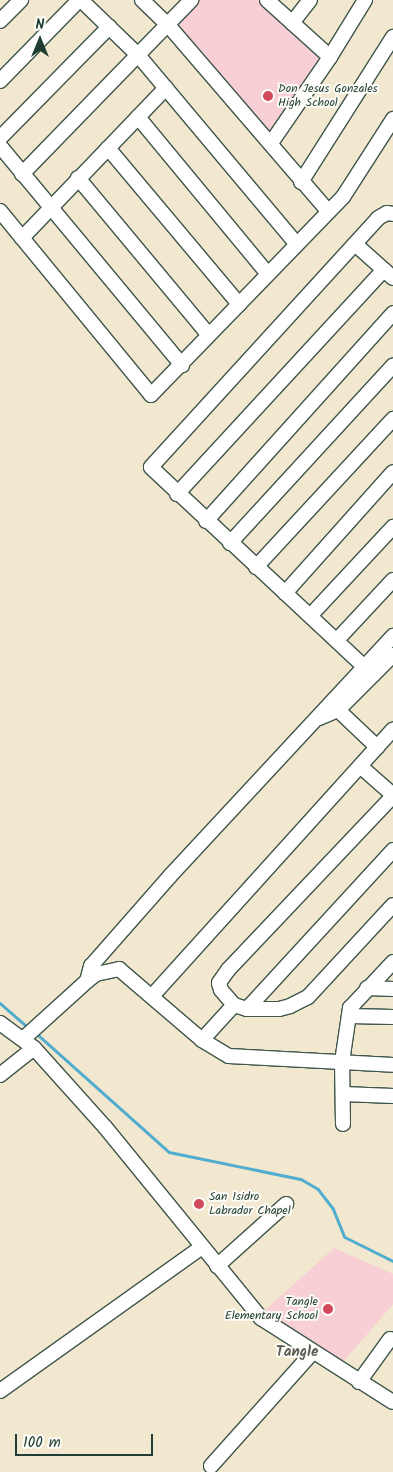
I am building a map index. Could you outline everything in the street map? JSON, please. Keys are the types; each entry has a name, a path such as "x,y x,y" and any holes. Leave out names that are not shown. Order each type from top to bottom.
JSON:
{"street":[{"path":"0,21 21,0"},
{"path":"0,81 80,0 138,55 296,243"},
{"path":"142,0 168,25 271,143 301,182 328,211"},
{"path":"22,174 191,0"},
{"path":"267,0 330,57"},
{"path":"292,23 310,0"},
{"path":"271,143 330,57 365,0"},
{"path":"0,138 109,27"},
{"path":"301,182 393,37"},
{"path":"22,238 50,206 166,88"},
{"path":"138,118 267,273"},
{"path":"0,211 151,395 182,366 208,334 240,304 267,273 328,211 356,179 393,119"},
{"path":"0,146 182,366"},
{"path":"108,148 240,304"},
{"path":"78,178 208,334"},
{"path":"369,671 177,494 151,467 378,218 387,213 393,214"},
{"path":"177,494 389,274 355,244"},
{"path":"206,521 393,313"},
{"path":"230,542 393,366"},
{"path":"256,567 391,426"},
{"path":"285,593 393,472"},
{"path":"310,616 393,527"},
{"path":"336,640 393,580"},
{"path":"314,720 338,710 369,671 393,636"},
{"path":"87,981 91,966 314,720 369,671 393,655"},
{"path":"338,710 376,747"},
{"path":"153,995 393,729"},
{"path":"360,766 393,796 224,975 220,990 240,1007 279,1009 308,997 393,905"},
{"path":"202,1040 240,1007 393,850"},
{"path":"112,943 120,969 153,995 202,1040 229,1056 393,1064"},
{"path":"343,1124 342,1062 350,1008 393,962"},
{"path":"30,1032 87,981 103,972 120,969"},
{"path":"367,988 393,989"},
{"path":"350,1016 393,1017"},
{"path":"0,1023 30,1032"},
{"path":"30,1032 34,1048 105,1128 261,1318 312,1353 393,1402"},
{"path":"0,1075 34,1048"},
{"path":"343,1094 393,1096"},
{"path":"217,1266 286,1204"},
{"path":"0,1392 202,1247"},
{"path":"359,1382 390,1338"},
{"path":"211,1466 312,1353"}],"shaded area":[{"name":"Don Jesus Gonzales High School","path":"194,0 263,0 327,57 271,135 172,22"},
{"name":"Tangle Elementary School","path":"334,1248 393,1274 393,1304 339,1367 262,1313"}],"waterway":[{"path":"0,1003 29,1028"},
{"path":"36,1033 169,1152 301,1179 318,1189 333,1208 345,1237 393,1261"}],"place":[{"name":"Don Jesus Gonzales High School","path":"268,96"},
{"name":"San Isidro Labrador Chapel","path":"199,1204"},
{"name":"Tangle Elementary School","path":"328,1309"}],"district":[{"name":"Tangle","path":"297,1353"}]}
